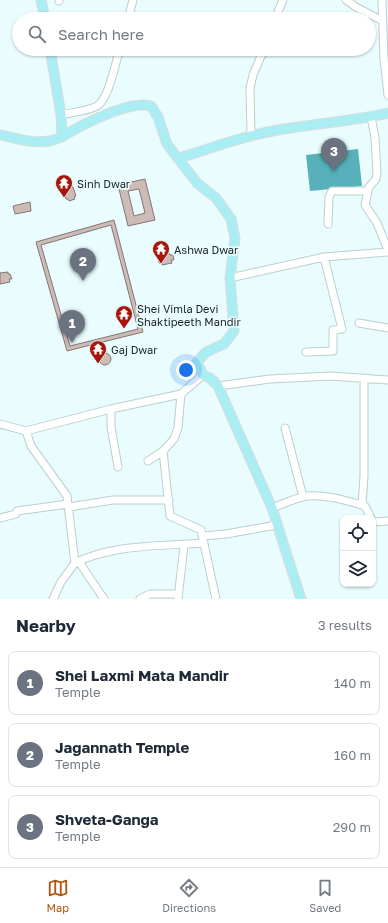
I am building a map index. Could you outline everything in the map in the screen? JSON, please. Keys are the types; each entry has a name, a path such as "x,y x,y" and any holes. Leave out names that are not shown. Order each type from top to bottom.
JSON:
{"main road":[{"path":"41,0 43,12"},
{"path":"51,56 62,137"},
{"path":"0,134 18,139 48,142 62,137 96,120 143,104 151,106 158,117 167,144 180,158 197,183 216,198 231,219 235,238 230,278 230,296 234,331 224,344 206,352 197,362 203,375 210,378 218,386 272,508 300,599"},
{"path":"180,158 217,145 290,128 371,117 388,113"}],"street":[{"path":"130,12 133,0"},
{"path":"278,12 283,0"},
{"path":"346,0 366,12"},
{"path":"382,0 381,20 388,95"},
{"path":"376,17 381,20"},
{"path":"60,115 87,109 101,102 105,96 118,56"},
{"path":"251,137 250,88 253,75 261,56"},
{"path":"230,278 324,257 388,251 377,224 366,209 364,201 368,191 376,179 377,173 375,138 371,117"},
{"path":"328,224 330,193 336,191 368,191"},
{"path":"306,352 333,351 333,330 342,329 324,257"},
{"path":"359,323 388,328"},
{"path":"0,424 26,431 111,409 181,394 203,375"},
{"path":"218,386 270,379 330,376 388,380"},
{"path":"362,505 364,476 364,378"},
{"path":"148,461 163,451 174,439 178,428 181,394"},
{"path":"111,409 111,426 118,467"},
{"path":"285,428 303,497"},
{"path":"26,431 31,446 67,496 77,562 104,599"},
{"path":"163,451 169,500 169,513 172,518 201,530 216,599"},
{"path":"272,508 303,497 314,496 362,505 367,508 369,515"},
{"path":"0,518 16,514 17,511 113,500 169,500"},
{"path":"376,522 388,521"},
{"path":"53,599 61,582 77,562 88,557 117,550 184,545 226,534 276,525"},
{"path":"140,599 150,594 178,596 184,545"}],"water":[{"path":"358,149 362,186 310,191 306,155"}],"building":[{"path":"145,179 155,220 128,226 118,185","holes":["139,189 145,213 134,216 128,191"]},
{"path":"69,185 70,187 73,187 76,196 74,197 75,199 69,201 66,199 63,190 65,189 64,187"},
{"path":"30,202 31,211 15,214 13,206"},
{"path":"114,220 143,332 67,351 36,242","holes":["111,225 138,329 70,346 41,245"]},
{"path":"169,253 170,255 173,255 174,260 171,260 172,263 162,265 162,263 159,263 158,258 160,255"},
{"path":"8,272 12,279 9,279 10,282 0,284 0,273"},
{"path":"103,353 107,353 111,359 107,365 103,365 99,361 99,357"}],"place":[{"name":"Shveta-Ganga","path":"334,171"},
{"name":"Sinh Dwar","path":"64,198"},
{"name":"Ashwa Dwar","path":"161,264"},
{"name":"Jagannath Temple","path":"83,281"},
{"name":"Shei Vimla Devi Shaktipeeth Mandir","path":"124,329"},
{"name":"Shei Laxmi Mata Mandir","path":"72,343"},
{"name":"Gaj Dwar","path":"98,364"}]}
